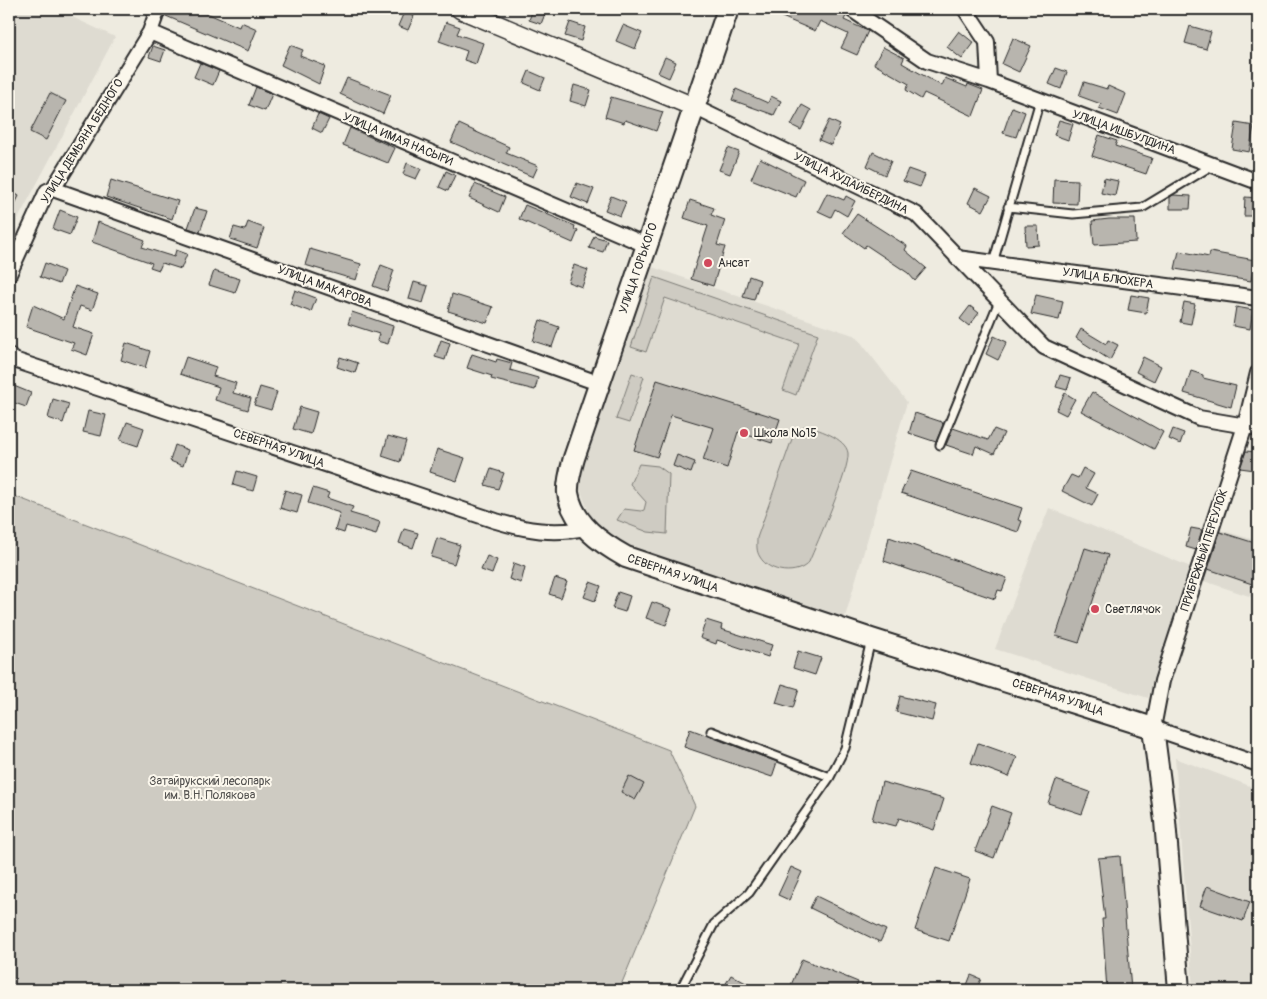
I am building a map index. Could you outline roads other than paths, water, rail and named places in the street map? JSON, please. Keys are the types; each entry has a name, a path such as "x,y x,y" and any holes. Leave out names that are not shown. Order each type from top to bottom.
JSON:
{"main road":[{"name":"УЛИЦА ГОРЬКОГО","path":"585,528 568,493 569,478 598,383 728,9"},
{"name":"СЕВЕРНАЯ УЛИЦА","path":"585,528 603,544 626,558 871,639 1153,728"},
{"path":"1153,728 1165,820 1179,990"}],"street":[{"name":"УЛИЦА ДЕМЬЯНА БЕДНОГО","path":"9,274 47,191 53,190 150,32 158,9"},
{"name":"УЛИЦА ХУДАЙБЕРДИНА","path":"460,9 694,106 916,214 1044,347 1199,418 1252,427"},
{"name":"УЛИЦА ИШБУЛДИНА","path":"850,9 927,61 989,81 1258,182"},
{"path":"965,9 987,42 989,81"},
{"name":"УЛИЦА ИМАЯ НАСЫРИ","path":"150,32 646,245"},
{"name":"УЛИЦА МАКАРОВА","path":"53,190 598,383"},
{"name":"УЛИЦА БЛЮХЕРА","path":"957,258 1258,298"},
{"name":"СЕВЕРНАЯ УЛИЦА","path":"9,355 14,360 496,521 530,531 564,532 585,528"},
{"name":"ПРИБРЕЖНЫЙ ПЕРЕУЛОК","path":"1153,728 1162,681 1252,427 1258,373"},
{"name":"СЕВЕРНАЯ УЛИЦА","path":"1153,728 1258,764"}],"lane":[{"path":"993,262 1040,100"},
{"path":"1008,207 1073,214 1142,208 1213,165"},
{"path":"940,445 999,301"},
{"path":"680,990 714,924 749,894 830,777 845,748 871,639"},
{"path":"711,731 830,777"}],"place":[{"name":"Ансат","path":"708,263"},
{"name":"Школа №15","path":"744,433"},
{"name":"Светлячок","path":"1095,609"}],"park label":[{"name":"Затайрукский лесопарк им. В.Н. Полякова","path":"210,788"}]}
